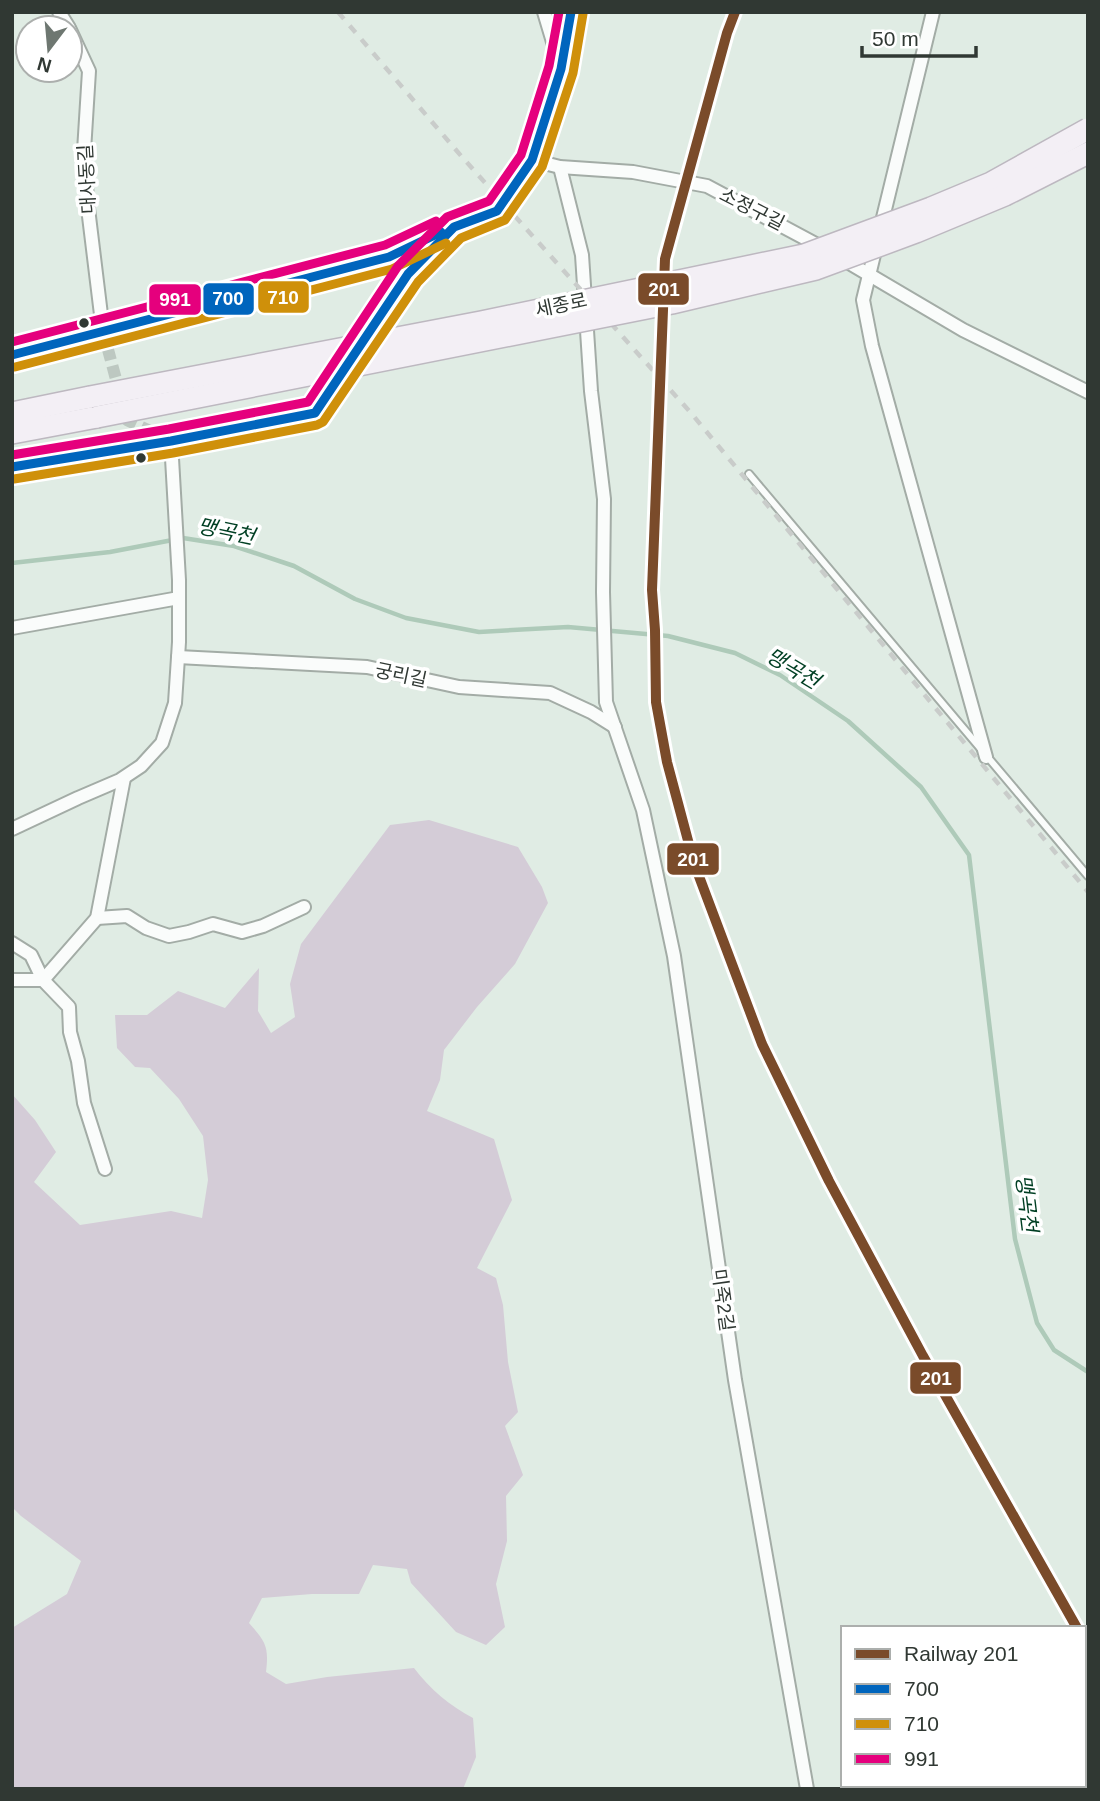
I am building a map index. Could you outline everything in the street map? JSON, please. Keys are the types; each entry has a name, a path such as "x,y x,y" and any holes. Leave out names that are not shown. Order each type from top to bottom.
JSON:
{"main road":[{"name":"세종로","path":"12,433 93,407 804,255 991,183 1088,129"},
{"name":"세종로","path":"12,412 93,407 672,303 816,269 1005,195 1088,152"}],"street":[{"path":"544,12 561,69"},
{"path":"12,355 389,257 454,227 497,211 532,160 561,69 571,12"},
{"path":"933,12 863,300 872,346 986,757"},
{"name":"대사동길","path":"84,60 89,71 83,151 103,331"},
{"name":"소정구길","path":"532,160 560,167 633,172 707,186 795,231 963,330 1088,392"},
{"name":"미죽2길","path":"560,167 582,255 591,391 604,499 606,702 643,810 674,956 735,1380 807,1789"},
{"path":"12,467 171,441 316,413 408,274 454,227"},
{"path":"12,829 124,778 141,766 162,743 175,704 178,657 179,580 171,441"},
{"path":"12,628 179,598"},
{"name":"궁리길","path":"178,657 367,667 459,687 550,693 591,712 615,728"},
{"path":"43,981 97,918 124,778"},
{"path":"97,918 127,916 146,928 169,936 213,924 242,932 263,926 304,907"},
{"path":"12,943 31,956 43,981 69,1007 70,1032 78,1061 84,1103 105,1169"},
{"path":"12,979 43,981"}],"lane":[{"path":"749,474 1088,876"}],"shaded area":[{"path":"429,820 518,847 542,887 548,903 515,964 444,1050 440,1080 427,1111 494,1139 512,1200 477,1268 496,1278 503,1305 508,1362 518,1412 505,1426 523,1475 506,1496 507,1541 496,1584 505,1627 486,1645 456,1632 411,1583 407,1569 373,1565 359,1594 262,1598 249,1623 265,1645 266,1672 286,1684 414,1668 441,1696 473,1718 476,1757 463,1789 12,1789 12,1628 67,1594 81,1561 12,1507 12,1094 35,1120 56,1152 34,1182 80,1225 171,1211 202,1218 208,1180 203,1136 179,1099 150,1068 135,1067 117,1048 115,1015 147,1015 178,991 225,1008 259,968 258,1011 271,1033 295,1017 290,984 301,944 390,825"}],"waterway":[{"name":"맹곡천","path":"12,563 110,552 183,538 234,546 294,566 355,599 406,618 479,632 568,627 668,636 735,653 780,675 848,721 921,787 969,855 1015,1239 1037,1323 1054,1350 1088,1372"}],"tunnel":[{"path":"103,331 127,420 171,441"}],"railway":[{"path":"338,12 462,157 691,413 1088,892"}],"rail line":[{"name":"201","path":"735,12 665,259 652,590 656,702 667,762 694,863 762,1044 829,1181 923,1356 1076,1626"}],"transit line":[{"name":"991","path":"12,455 308,402 398,266 447,217 489,201 521,155 549,66 559,12"},
{"name":"700","path":"12,467 171,441 315,413 408,274 454,227 497,211 532,160 561,69 571,12"},
{"name":"710","path":"14,479 173,453 323,422 418,282 461,238 505,220 542,167 573,73 583,14"},
{"name":"991","path":"12,342 385,245 436,221"},
{"name":"700","path":"12,355 389,257 441,232"},
{"name":"710","path":"15,367 392,269 446,243"}]}
